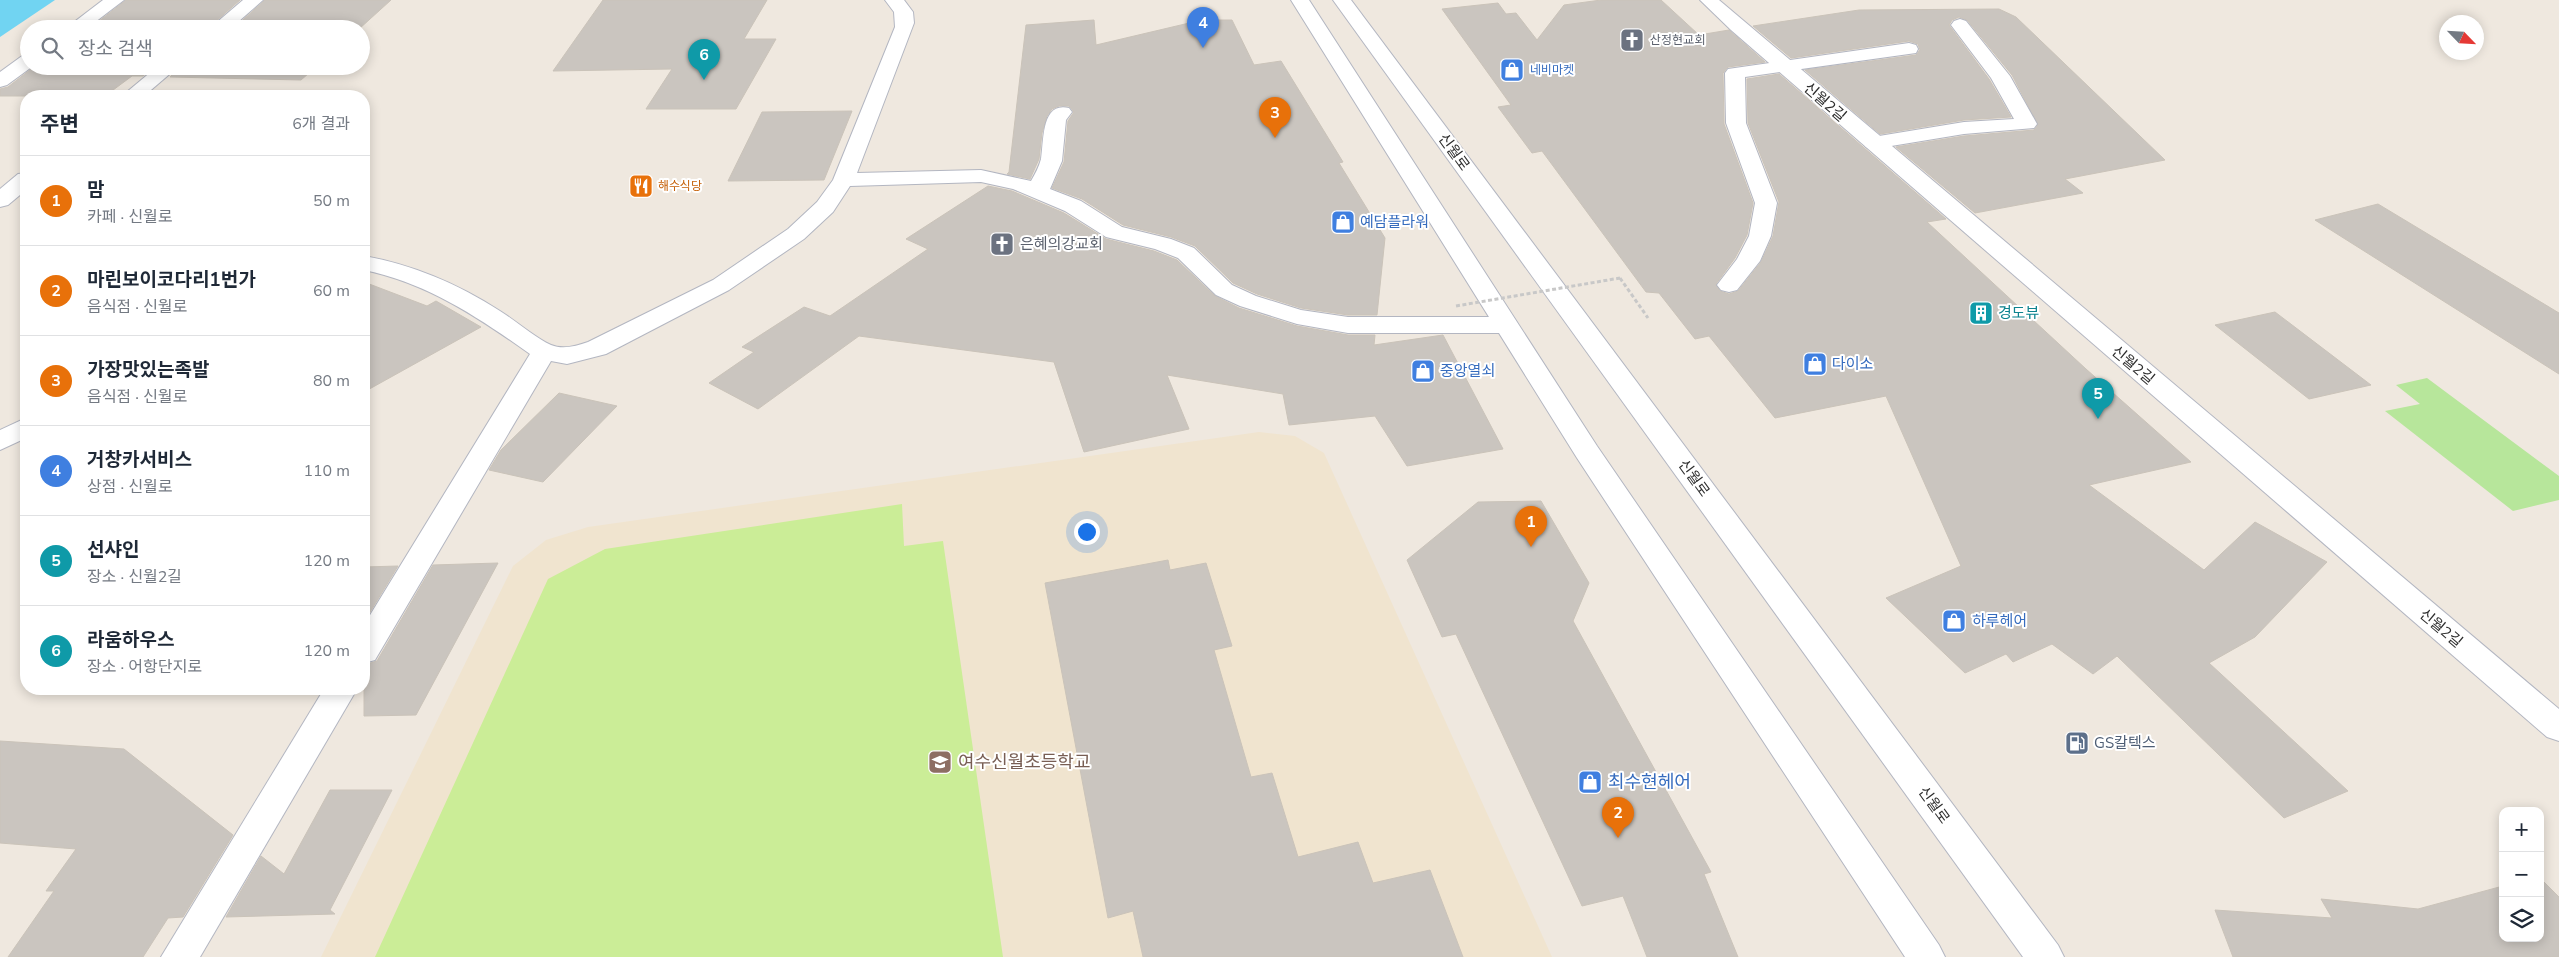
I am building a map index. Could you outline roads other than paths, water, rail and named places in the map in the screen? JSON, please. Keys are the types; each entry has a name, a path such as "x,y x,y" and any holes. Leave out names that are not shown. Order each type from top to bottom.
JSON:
{"street":[{"path":"87,20 115,0"},
{"path":"229,20 254,0"},
{"path":"370,265 420,278 463,297 544,352 567,356 597,348 721,285 796,234 825,207 844,180 904,27 906,18 903,10 894,0"},
{"path":"1300,0 1587,452 1926,957"},
{"name":"신월로","path":"1342,0 2046,957"},
{"name":"신월2길","path":"1709,0 1783,66 2559,728"},
{"path":"1873,143 1964,128 2026,124 2000,76 1960,25"},
{"path":"1729,285 1748,261 1756,244 1766,203 1736,123 1735,73 1910,49"},
{"path":"0,80 20,66"},
{"path":"140,90 159,75"},
{"path":"1038,191 1052,161 1056,120 1062,112"},
{"path":"844,180 981,176 1001,179 1038,191 1073,206 1114,232 1163,244 1186,253 1224,290 1248,301 1297,317 1348,325 1506,324"},
{"path":"0,200 20,184"},
{"path":"370,642 544,352"},
{"path":"0,441 20,430"},
{"path":"180,957 337,695"}],"water":[{"path":"0,0 55,0 25,20 20,20 20,24 0,37"}],"place":[{"name":"산정현교회","path":"1632,40"},
{"name":"거창카서비스","path":"1203,48"},
{"name":"네비마켓","path":"1512,70"},
{"name":"라움하우스","path":"704,80"},
{"name":"가장맛있는족발","path":"1275,138"},
{"name":"해수식당","path":"641,186"},
{"name":"예담플라워","path":"1343,222"},
{"name":"은혜의강교회","path":"1002,244"},
{"name":"경도뷰","path":"1981,313"},
{"name":"다이소","path":"1815,364"},
{"name":"중앙열쇠","path":"1423,371"},
{"name":"선샤인","path":"2098,419"},
{"name":"맘","path":"1531,547"},
{"name":"하루헤어","path":"1954,621"},
{"name":"GS칼텍스","path":"2077,743"},
{"name":"여수신월초등학교","path":"940,762"},
{"name":"최수현헤어","path":"1590,782"},
{"name":"마린보이코다리1번가","path":"1618,838"}]}
